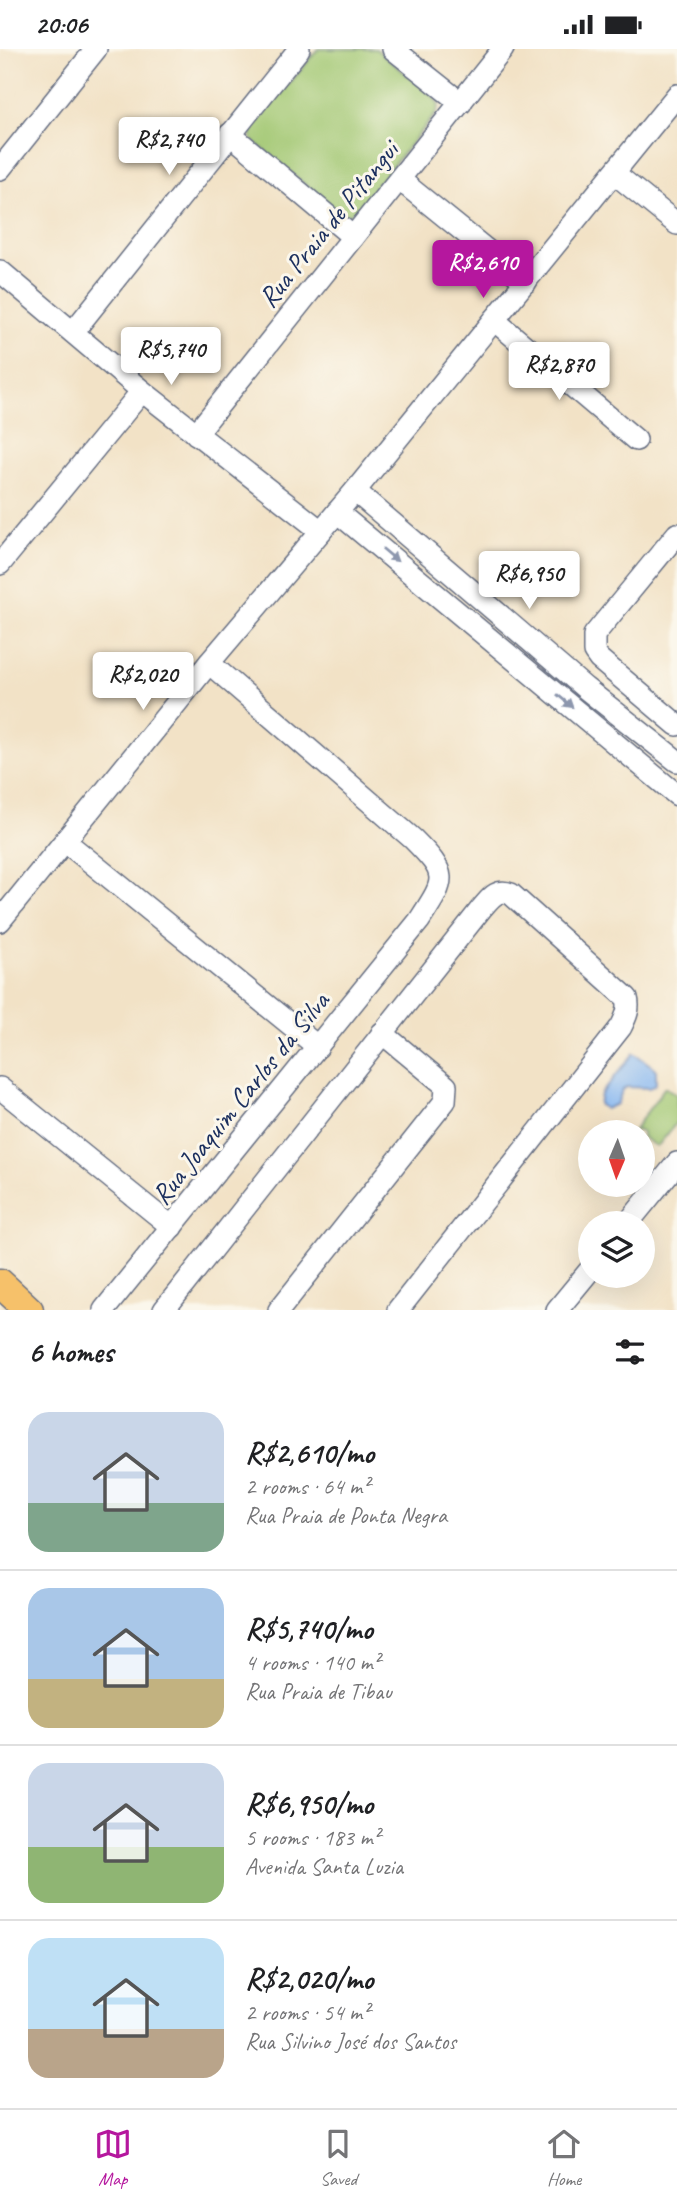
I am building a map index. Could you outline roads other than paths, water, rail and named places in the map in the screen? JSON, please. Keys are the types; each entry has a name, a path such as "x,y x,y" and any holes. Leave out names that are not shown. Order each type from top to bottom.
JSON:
{"main road":[{"path":"0,1283 29,1310"}],"street":[{"path":"0,169 96,49"},
{"path":"393,49 461,103"},
{"name":"Rua Praia de Pitangui","path":"196,434 503,49"},
{"path":"73,332 296,50"},
{"path":"0,921 677,95"},
{"path":"230,134 353,237"},
{"path":"614,173 677,224"},
{"path":"400,180 526,282"},
{"path":"0,271 142,391 321,531"},
{"path":"495,320 636,440"},
{"path":"0,563 142,391"},
{"path":"355,491 585,688 677,761"},
{"path":"337,512 677,795"},
{"path":"677,534 594,635 593,644 599,659 677,725"},
{"name":"Rua Joaquim Carlos da Silva","path":"104,1310 419,921 442,879 440,871 428,854 209,663"},
{"path":"66,842 318,1047"},
{"path":"164,1310 481,909 494,894 503,891 511,894 627,998 629,1006 621,1027 398,1310"},
{"path":"279,1310 444,1101 446,1086 382,1033"},
{"path":"0,1089 172,1227"},
{"path":"638,1211 677,1163"},
{"path":"557,1310 578,1285"}],"water":[{"path":"634,1053 656,1069 656,1084 650,1088 626,1087 617,1104 605,1109 599,1104 601,1094"}]}
